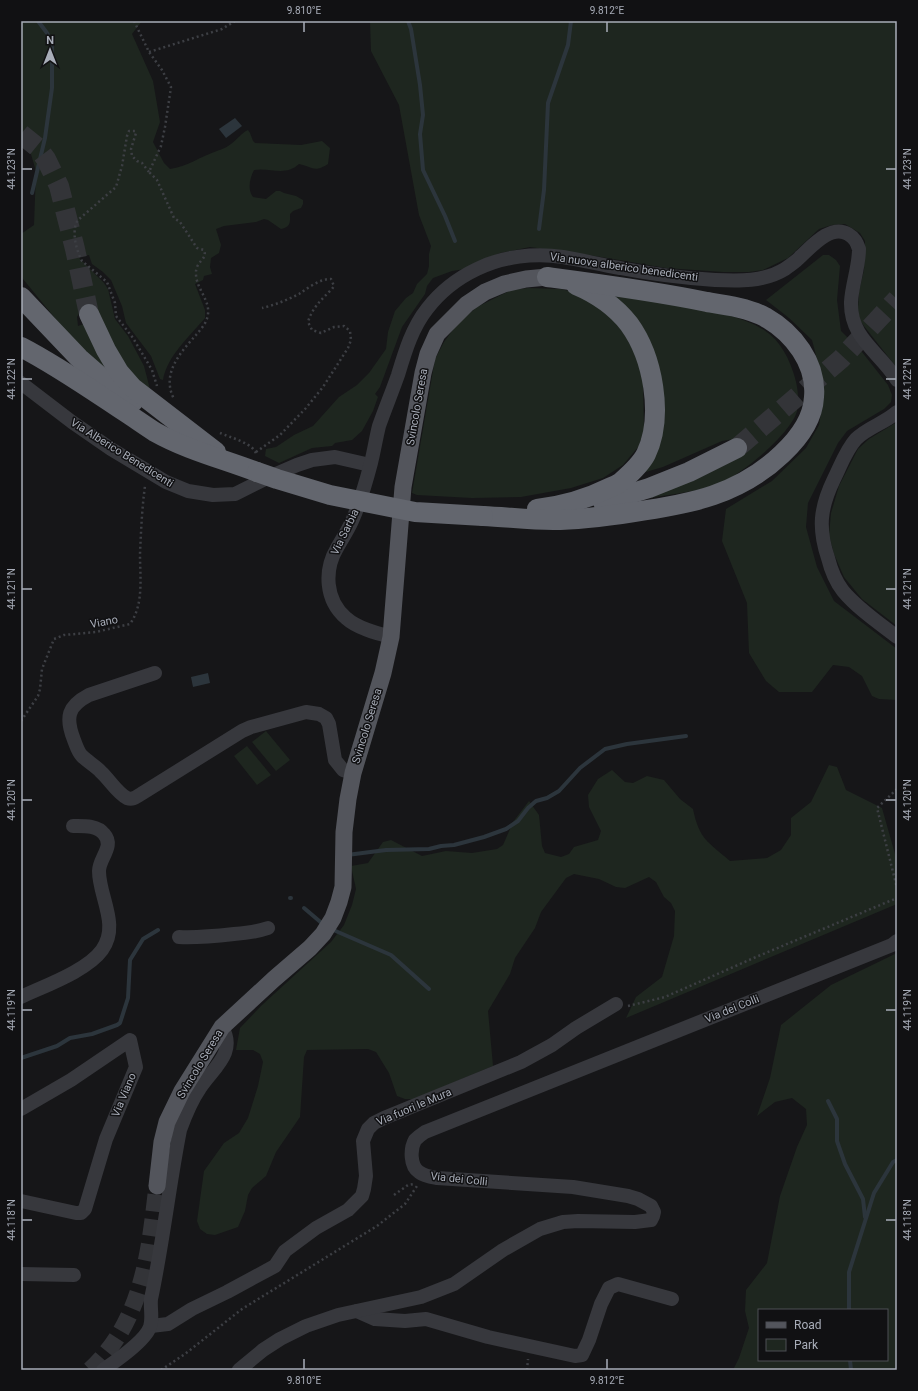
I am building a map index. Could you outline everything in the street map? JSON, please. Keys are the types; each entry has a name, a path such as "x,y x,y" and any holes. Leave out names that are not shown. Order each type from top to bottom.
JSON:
{"highway":[{"path":"483,516 560,506 597,494 621,482 633,471 646,454 652,433 654,399 649,365 638,338 629,324 607,303 578,286 547,277"},
{"path":"21,347 38,355 72,376 155,432 187,448 226,460 257,465 277,479 330,495 407,511 553,520 618,515 688,503 704,499 735,486 757,474 787,449 806,425 814,401 815,390 811,371 805,355 792,338 764,317 751,312 642,289 547,277"},
{"path":"21,297 56,334 102,378 153,418 226,460"},
{"path":"89,314 106,350 119,372 134,388 226,460"},
{"path":"483,516 551,514 593,505 649,488 689,472 737,448"}],"main road":[{"name":"Svincolo Seresa","path":"157,1186 162,1142 167,1122 182,1091 222,1027 310,948 323,934 339,902 343,887 344,832 353,773 383,673 391,637 403,487 422,373 428,354 437,334 467,304 485,292 504,284 526,279 547,277"}],"street":[{"name":"Via nuova alberico benedicenti","path":"370,465 379,427 406,350 415,326 427,308 442,292 458,280 495,261 515,257 563,257 662,275 731,281 756,280 785,269 825,236 837,232 846,233 852,236 859,249 851,301 851,309 856,327 859,335 897,380"},
{"name":"Via Alberico Benedicenti","path":"21,383 72,422 111,449 166,482 188,492 213,496 235,494 312,460 335,457 370,465"},
{"path":"897,412 888,419 864,432 856,439 849,449 827,495 822,514 821,529 830,566 843,591 897,637"},
{"name":"Via Sarbia","path":"370,465 352,522 332,556 329,571 329,586 334,604 347,619 367,629 391,637"},
{"path":"155,673 89,695 79,700 71,708 69,718 70,730 81,755 128,798 133,799 212,749 251,727 306,712 319,714 326,718 329,724 335,760 343,770 353,773"},
{"path":"21,997 82,968 102,950 108,933 108,914 99,870 102,858 108,849 107,840 101,831 92,827 73,826"},
{"path":"179,937 247,938 258,931 268,928"},
{"name":"Via dei Colli","path":"239,1370 263,1350 280,1339 313,1324 338,1315 421,1297 454,1284 503,1250 540,1229 552,1225 578,1221 651,1220 654,1212 651,1206 638,1198 602,1191 572,1187 437,1178 419,1179 412,1158 412,1149 415,1141 425,1132 885,948 897,941"},
{"name":"Via fuori le Mura","path":"151,1326 168,1324 192,1308 227,1292 275,1266 285,1251 316,1228 348,1210 362,1196 364,1190 366,1176 363,1141 368,1129 374,1123 521,1062 552,1045 576,1028 616,1004"},
{"path":"104,1370 121,1358 146,1335 151,1326 151,1303 180,1130 184,1116 199,1088 225,1055 228,1040 222,1027"},
{"name":"Via Viano","path":"21,1109 71,1080 130,1040 136,1067 106,1139 85,1209 81,1213 76,1213 21,1201"},
{"path":"21,1274 74,1275"},
{"path":"357,1311 375,1319 405,1321 426,1319 488,1337 575,1356 582,1355 589,1340 601,1304 609,1288 618,1284 672,1299"}],"path":[{"path":"134,21 149,52 162,70 171,87 161,146 149,172"},
{"path":"149,52 222,30 235,21"},
{"path":"158,392 152,370 133,338 116,316 115,303 107,282 82,261 76,244 75,230 78,220 116,187 122,166 127,136 129,132 132,131 136,133 131,149 132,156 142,163 157,180 174,218 180,222 197,248 204,250 206,254 205,258 198,264 195,271 196,278 208,306 208,314 202,328 172,366 169,385 175,402"},
{"path":"256,452 280,435 306,408 323,387 348,348 351,340 350,331 344,326 334,327 321,333 312,330 308,322 309,316 317,304 334,286 331,279 320,281 297,295 274,306 262,308"},
{"path":"213,431 247,444 256,452 257,465"},
{"name":"Viano","path":"21,721 38,696 42,669 54,639 64,635 96,632 130,624 136,616 141,578 140,555 144,486"},
{"path":"897,789 877,808 897,888"},
{"path":"602,1012 665,997 897,898"},
{"path":"394,1195 419,1179"},
{"path":"161,1370 242,1309 290,1278 306,1270 377,1226 405,1204 419,1179"}],"green space":[{"path":"21,21 142,21 132,34 153,81 160,122 153,142 164,163 170,169 182,166 226,147 248,130 255,143 301,145 322,141 330,148 328,164 320,168 316,169 299,164 294,168 283,171 260,169 254,170 251,176 250,184 250,191 253,197 266,199 276,191 280,191 296,196 303,200 303,204 301,208 290,214 289,224 287,227 281,229 264,219 256,222 224,226 216,229 221,245 219,253 211,258 210,267 212,274 204,276 203,280 195,284 205,310 205,318 174,355 165,371 163,380 160,379 151,356 126,323 122,306 111,280 92,264 89,255 78,257 108,289 115,319 128,336 144,366 152,397 81,310 77,317 78,326 84,324 111,374 72,339 21,275 21,234 34,225 36,171 30,151 21,146"},
{"path":"370,21 897,21 897,368 860,321 858,310 859,291 864,270 865,241 860,233 845,224 832,225 819,229 788,258 763,270 749,272 723,272 666,268 530,247 500,253 465,269 452,271 433,278 427,286 425,294 402,327 380,387 375,394 378,397 373,411 362,431 352,440 335,443 332,446 312,448 279,463 265,456 266,449 276,447 294,435 313,426 339,397 357,385 369,373 386,349 388,332 395,311 406,298 413,293 417,284 427,274 429,266 431,246 419,215 399,105 371,51"},
{"path":"823,255 829,255 836,260 840,266 837,300 841,331 862,352 888,385 892,395 891,402 884,409 847,431 838,443 808,503 806,527 817,567 834,601 897,649 897,700 879,699 872,696 862,676 849,667 833,665 812,692 779,692 766,681 749,653 747,603 722,541 726,509 772,481 806,448 819,425 824,386 812,340 789,318 766,300"},
{"path":"528,288 561,289 573,292 590,300 620,326 638,359 643,383 644,429 639,446 623,465 603,478 571,488 521,497 472,498 417,495 412,493 435,359 444,342 457,324 477,307 511,290"},
{"path":"606,291 725,314 755,325 770,334 784,351 793,371 797,386 797,411 793,420 785,431 764,453 727,480 701,489 650,498 734,439 722,441 663,467 632,476 646,460 654,371"},
{"path":"897,422 897,626 862,599 844,577 834,554 829,535 831,513 839,486 858,449 869,439"},
{"path":"266,731 290,760 276,771 252,742"},
{"path":"247,746 271,775 257,785 234,756"},
{"path":"829,765 837,767 846,790 882,808 897,861 897,904 626,1018 636,997 662,977 674,936 675,911 671,903 664,897 656,882 649,877 625,888 616,887 599,879 574,874 566,878 541,912 535,928 515,958 510,974 488,1011 493,1066 414,1099 405,1099 397,1096 389,1073 376,1052 368,1049 307,1050 304,1057 300,1117 276,1152 266,1176 252,1188 248,1195 245,1211 238,1227 215,1235 207,1234 200,1229 197,1221 204,1171 224,1143 239,1133 248,1118 258,1086 263,1062 260,1054 253,1050 236,1050 240,1028 262,1005 331,942 344,925 352,905 356,889 351,866 368,863 383,842 391,840 422,856 446,851 472,853 497,849 503,845 513,822 529,801 539,815 542,846 545,853 561,857 569,854 574,847 598,840 601,831 589,807 588,795 598,779 612,770 625,782 633,783 647,776 664,780 680,799 693,809 698,827 710,844 730,861 767,858 781,850 791,835 791,818 811,802"},
{"path":"897,953 897,1370 733,1370 739,1358 749,1328 745,1311 746,1290 767,1263 780,1196 797,1147 807,1125 806,1109 792,1098 775,1102 757,1116 770,1078 781,1025 831,985"}],"shaded area":[{"path":"235,118 242,126 226,138 219,129"},
{"path":"208,673 210,683 193,687 191,677"}],"waterway":[{"path":"32,193 45,138 52,88 52,43 38,21"},
{"path":"408,21 411,29 420,85 423,115 420,134 423,170 455,241"},
{"path":"539,229 544,190 548,103 568,45 571,21"},
{"path":"347,855 386,850 429,849 454,845 484,837 506,829 518,821 528,808 536,801 547,798 559,791 580,768 605,749 627,744 686,736"},
{"path":"304,908 324,925"},
{"path":"331,929 391,955 429,989"},
{"path":"21,1058 57,1046 70,1038 92,1034 120,1023 128,998 130,960 143,939 158,930"},
{"path":"828,1101 837,1119 837,1141 845,1164 863,1199 865,1217"},
{"path":"849,1309 849,1272 874,1193 893,1162 897,1160"},
{"path":"850,1361 851,1370"}],"tunnel":[{"path":"21,134 37,147 46,159 59,186 75,249 89,314"},
{"path":"737,448 841,359 897,299"},
{"path":"90,1370 108,1351 122,1330 132,1308 146,1261 151,1236 157,1186"}]}
